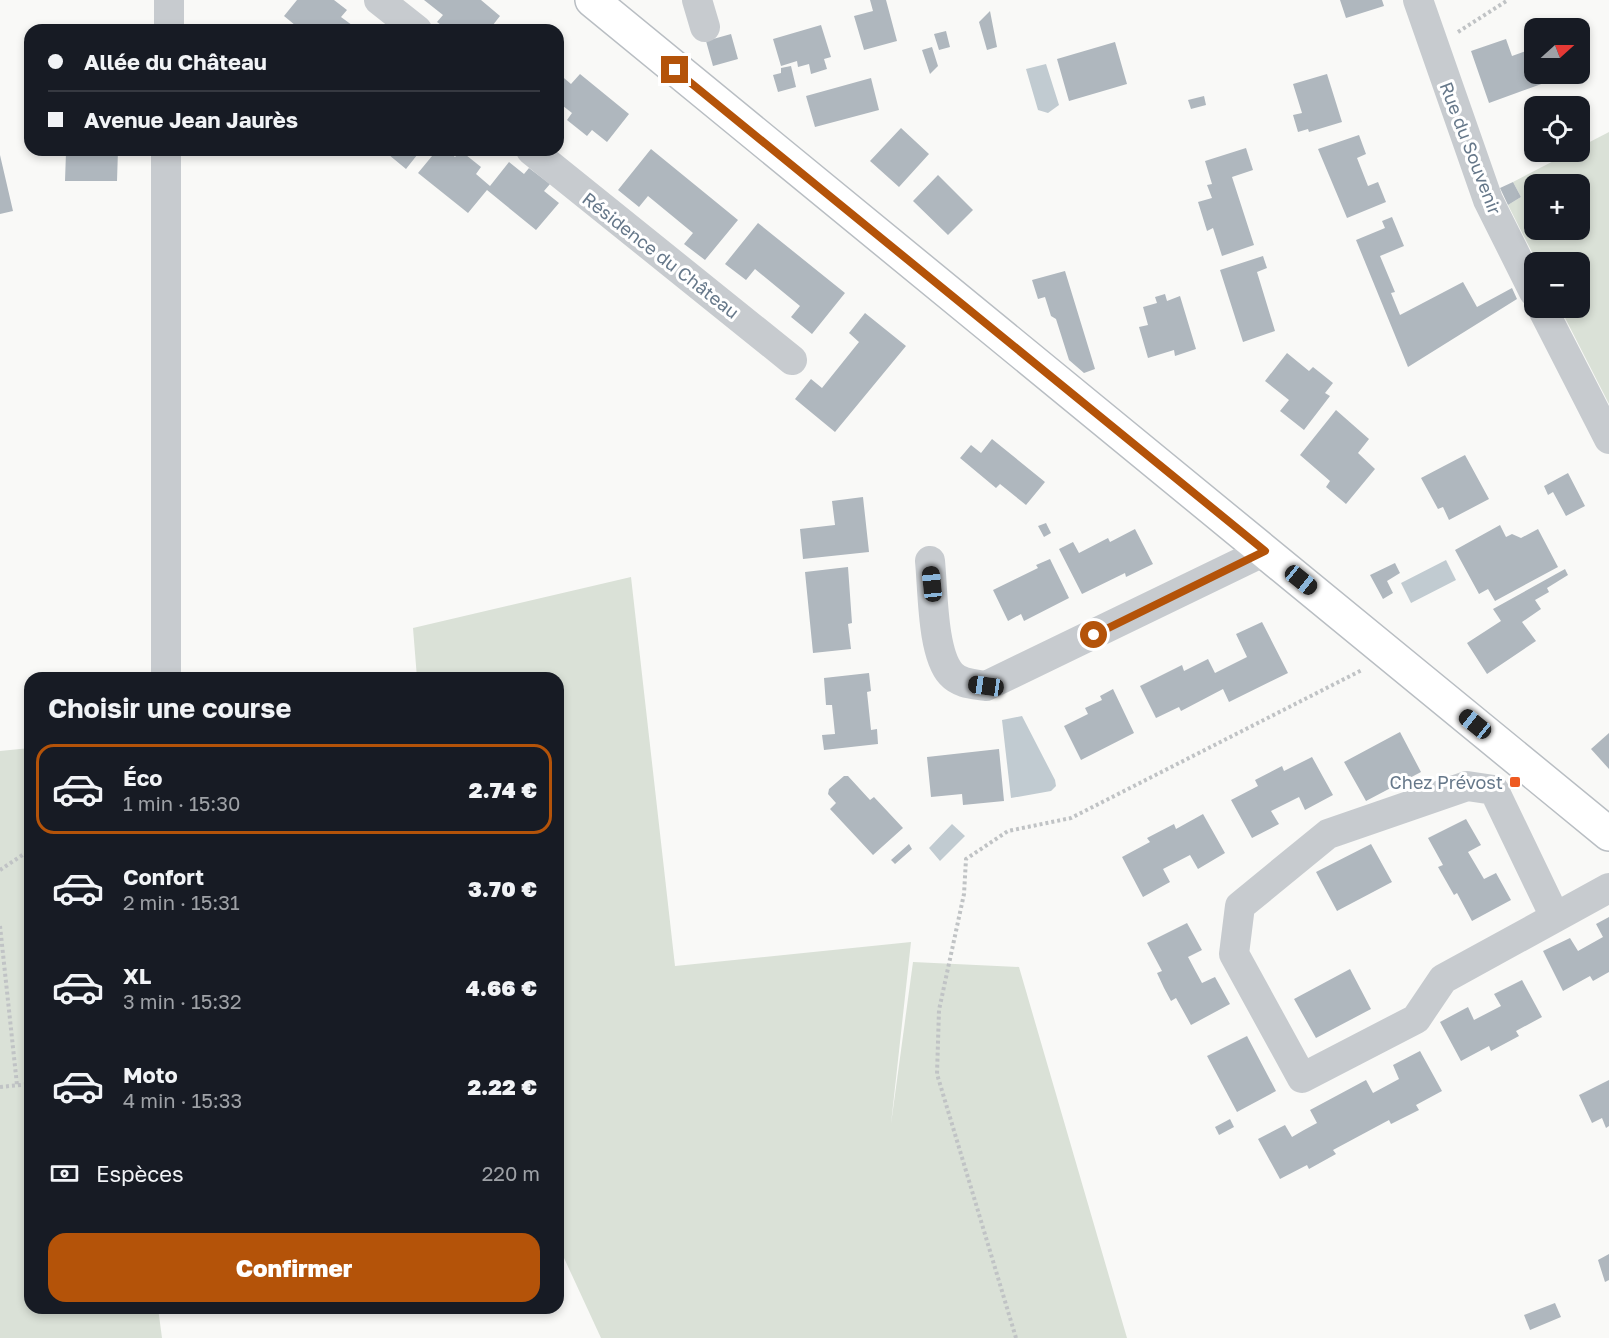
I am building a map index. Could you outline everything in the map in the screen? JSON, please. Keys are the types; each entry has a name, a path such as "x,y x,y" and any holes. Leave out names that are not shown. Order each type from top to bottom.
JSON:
{"main road":[{"path":"592,0 1609,834"}],"street":[{"path":"169,0 169,24"},
{"path":"380,0 410,24"},
{"name":"Rue du Souvenir","path":"1418,0 1433,49 1488,200 1524,272"},
{"path":"166,156 166,672"},
{"name":"Résidence du Château","path":"538,156 792,360"},
{"path":"1547,318 1609,440"},
{"path":"930,561 939,651 951,674 966,683 986,686 1265,551"},
{"path":"1555,917 1494,790 1467,786 1328,834 1240,906 1234,954 1302,1078 1416,1019 1443,979 1609,888"}],"path":[{"path":"1433,49 1508,0"},
{"path":"1016,1338 937,1074 939,1010 964,894 966,859 1008,831 1071,818 1392,655"},
{"path":"0,870 24,854"},
{"path":"0,926 17,1085"},
{"path":"0,1087 24,1084"}],"shaded area":[{"path":"1046,64 1059,105 1048,113 1038,110 1026,69"},
{"path":"1609,132 1609,404 1565,318 1590,318 1590,252 1532,252 1526,240 1590,240 1590,174 1528,174 1552,162 1590,162 1590,142"},
{"path":"1524,176 1524,236 1508,205 1521,197 1513,182"},
{"path":"1446,560 1456,580 1411,603 1401,583"},
{"path":"631,577 675,966 911,942 891,1124 913,962 1019,967 1127,1338 601,1338 564,1258 564,672 417,672 413,628"},
{"path":"1022,716 1056,786 1051,791 1011,798 1002,720"},
{"path":"24,749 24,1314 159,1314 162,1338 0,1338 0,751"},
{"path":"952,824 965,836 940,861 929,848"}],"building":[{"path":"297,0 334,0 347,10 341,17 351,24 294,24 284,16"},
{"path":"424,0 481,0 500,16 494,24 440,24 437,22 443,15"},
{"path":"870,0 886,0 897,41 864,50 854,16 873,11"},
{"path":"1340,0 1382,0 1384,6 1346,18"},
{"path":"990,11 997,47 987,50 979,22"},
{"path":"821,25 831,57 824,59 827,69 811,74 809,64 798,67 797,61 781,66 773,39"},
{"path":"946,31 950,47 939,50 934,34"},
{"path":"731,34 738,59 713,66 706,41"},
{"path":"1506,39 1512,56 1524,52 1524,84 1541,84 1489,103 1471,51"},
{"path":"1115,42 1127,84 1069,101 1057,59"},
{"path":"932,47 938,66 930,74 922,50"},
{"path":"791,66 796,87 778,92 773,75 781,73 781,68"},
{"path":"580,74 629,114 607,142 592,130 587,136 567,120 572,113 564,107 564,78 571,84"},
{"path":"1327,74 1342,122 1309,132 1308,129 1298,132 1293,115 1302,113 1293,84"},
{"path":"871,78 879,110 815,127 806,96"},
{"path":"1204,96 1206,105 1191,109 1188,100"},
{"path":"901,128 929,154 899,187 870,161"},
{"path":"1359,135 1366,154 1357,158 1368,186 1378,182 1386,202 1347,218 1318,149"},
{"path":"1246,148 1253,170 1232,177 1254,245 1222,256 1213,228 1207,231 1198,202 1212,198 1207,185 1212,184 1205,161"},
{"path":"651,149 738,220 705,260 684,244 693,233 648,196 639,207 618,190"},
{"path":"0,155 13,211 0,214"},
{"path":"66,156 118,156 117,181 65,181"},
{"path":"390,156 416,156 406,169"},
{"path":"432,156 467,156 481,167 476,174 490,186 509,162 524,174 529,168 550,184 544,191 559,203 536,230 487,190 468,213 418,173"},
{"path":"938,175 973,210 948,235 913,201"},
{"path":"1513,182 1521,197 1508,205 1500,188"},
{"path":"1392,217 1404,246 1380,256 1395,292 1391,293 1400,315 1463,282 1477,307 1512,288 1517,299 1408,367 1356,240 1385,228 1382,221"},
{"path":"758,223 845,293 812,334 791,317 800,306 755,269 746,280 725,264"},
{"path":"1263,256 1267,268 1257,272 1275,331 1243,342 1220,270"},
{"path":"1065,271 1095,369 1084,373 1069,360 1056,319 1051,316 1045,297 1038,299 1032,280"},
{"path":"1165,294 1167,301 1180,296 1196,349 1175,356 1174,350 1148,358 1139,327 1148,325 1143,307 1157,303 1155,297"},
{"path":"865,313 906,346 835,432 795,399 811,379 822,388 859,342 849,333"},
{"path":"1287,353 1309,371 1313,367 1333,383 1325,393 1330,396 1304,430 1280,411 1289,400 1265,381"},
{"path":"1336,410 1369,439 1358,453 1375,469 1346,504 1326,487 1330,481 1300,455"},
{"path":"992,439 1045,482 1026,505 1000,484 996,488 960,458 971,445 981,453"},
{"path":"1465,455 1489,499 1449,520 1443,507 1438,509 1421,478"},
{"path":"1568,473 1585,506 1566,516 1553,492 1548,495 1544,486"},
{"path":"863,497 869,552 803,559 800,529 835,525 832,501"},
{"path":"1046,523 1051,533 1044,537 1038,526"},
{"path":"1500,525 1506,537 1512,534 1521,538 1538,529 1558,567 1495,601 1488,589 1479,594 1455,550"},
{"path":"1135,529 1153,564 1126,577 1125,573 1082,594 1059,549 1073,542 1079,553 1108,538 1110,542"},
{"path":"1050,559 1069,598 1024,621 1021,614 1008,621 993,590 1038,568 1036,565"},
{"path":"1395,563 1400,573 1387,581 1393,593 1383,599 1370,575"},
{"path":"848,567 852,623 848,624 851,649 813,653 805,572"},
{"path":"1565,569 1568,575 1547,588 1549,592 1535,600 1541,609 1522,622 1536,641 1487,674 1467,643 1501,621 1493,609"},
{"path":"1262,622 1288,673 1229,702 1223,689 1181,711 1179,707 1156,718 1140,686 1182,665 1184,671 1208,659 1215,673 1247,657 1236,634"},
{"path":"869,673 871,691 867,692 871,730 877,729 878,744 824,750 822,735 835,734 832,705 826,705 824,678"},
{"path":"1113,689 1134,733 1081,760 1064,726 1088,714 1085,708 1102,700 1100,696"},
{"path":"1400,732 1421,772 1366,801 1344,762"},
{"path":"1609,733 1609,769 1591,749"},
{"path":"999,749 1004,801 963,805 962,794 931,797 927,757"},
{"path":"1312,757 1333,795 1305,810 1299,797 1271,811 1279,824 1252,838 1231,800 1258,786 1255,780 1282,766 1284,771"},
{"path":"844,776 848,776 870,800 874,797 903,828 873,855 830,809 836,803 828,794 829,789"},
{"path":"1203,814 1225,853 1198,869 1190,855 1163,869 1170,882 1143,897 1122,857 1150,842 1147,838 1174,824 1176,829"},
{"path":"1466,819 1481,845 1468,852 1484,879 1496,873 1511,900 1472,921 1457,893 1454,895 1438,867 1443,865 1428,838"},
{"path":"909,844 912,849 895,864 891,860"},
{"path":"1371,844 1392,882 1337,911 1316,872"},
{"path":"1609,917 1609,972 1593,981 1590,976 1563,991 1543,951 1570,938 1578,951 1603,937 1596,924"},
{"path":"1187,923 1202,950 1188,957 1202,983 1215,977 1230,1004 1191,1025 1176,998 1171,1001 1164,988 1157,973 1162,971 1147,943"},
{"path":"1350,969 1371,1009 1316,1038 1294,999"},
{"path":"1522,980 1542,1017 1516,1031 1519,1036 1491,1051 1489,1046 1461,1061 1440,1022 1468,1007 1474,1020 1501,1006 1494,994"},
{"path":"1247,1036 1276,1091 1237,1112 1207,1056"},
{"path":"1420,1051 1442,1091 1416,1105 1419,1110 1391,1124 1389,1120 1333,1150 1336,1154 1309,1169 1307,1165 1280,1179 1258,1139 1285,1125 1292,1137 1317,1123 1310,1110 1366,1080 1373,1093 1399,1079 1393,1065"},
{"path":"1609,1080 1609,1126 1606,1128 1602,1118 1592,1123 1579,1095"},
{"path":"1230,1119 1234,1127 1219,1135 1215,1127"},
{"path":"1609,1254 1609,1280 1605,1282 1598,1260"},
{"path":"1555,1303 1561,1317 1530,1330 1524,1315"}],"place":[{"name":"Chez Prévost","path":"1515,782"}],"route":[{"path":"675,70 1265,551 1094,635"}]}
